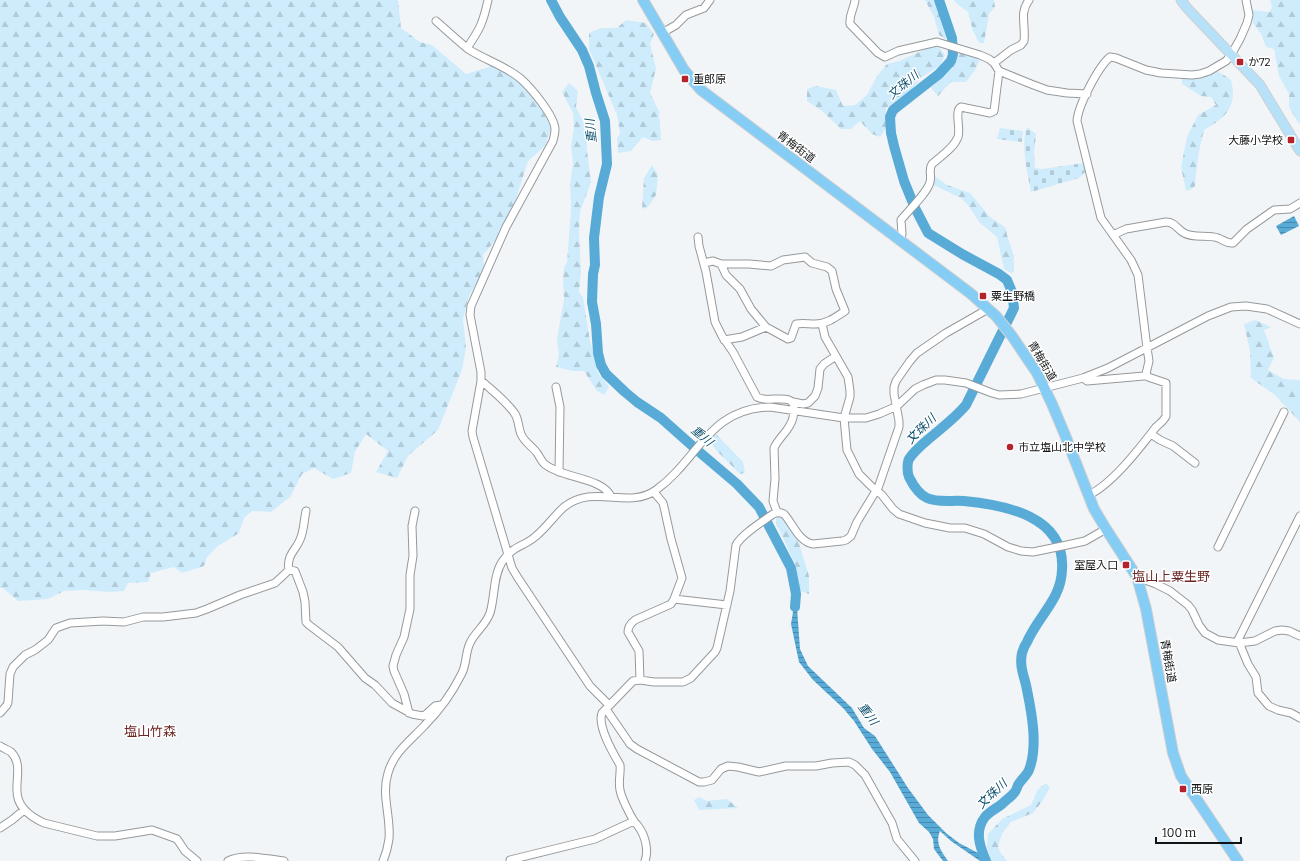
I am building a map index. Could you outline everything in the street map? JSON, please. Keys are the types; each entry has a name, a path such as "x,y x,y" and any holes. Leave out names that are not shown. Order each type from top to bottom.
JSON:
{"highway":[{"name":"青梅街道","path":"643,0 684,70 701,90 970,293 992,313 1012,336 1028,359 1044,388 1066,435 1094,508 1137,577 1146,609 1177,767 1191,792 1238,861"}],"main road":[{"path":"1181,0 1260,85 1299,148"}],"street":[{"path":"467,48 480,30 488,0"},
{"path":"662,33 676,25 686,15 704,8 710,0"},
{"path":"855,0 854,8 849,17 850,24 878,53 885,57 898,51 937,42 943,43 989,59 999,71 1047,90 1087,94"},
{"path":"994,64 1011,50 1021,45 1024,40 1023,12 1029,0"},
{"path":"1146,374 1148,348 1138,275 1131,260 1101,218 1077,122 1077,114 1104,62 1110,57 1146,70 1192,75 1209,71 1226,61 1231,55 1247,23 1249,11 1246,0"},
{"path":"436,21 467,48 521,79 545,106 555,128 553,141 506,227 471,306 470,315 481,372 481,382 472,431 512,568 590,686 607,707 630,744 636,749 699,782 712,780 721,769 728,766 759,772 786,766 816,766 849,762 855,765 866,775 892,823 897,839 915,861"},
{"path":"900,240 902,234 901,220 920,198 930,182 930,168 932,164 954,145 958,137 959,108 961,106 990,113 994,111 999,71"},
{"path":"1113,235 1126,229 1170,222 1176,225 1183,233 1195,237 1211,236 1229,244 1233,243 1247,229 1274,210 1290,209 1300,203"},
{"path":"698,237 706,272 713,316 724,340 733,352 757,397 766,400 792,400 793,406 790,425 774,448 775,479 773,501 775,513"},
{"path":"704,263 713,262 722,264 772,266 784,260 805,257 812,263 828,267 832,271 836,289 845,311 822,324 796,324 791,338 788,339 766,327 751,309 740,289 726,275 722,264"},
{"path":"793,406 844,418 866,418 897,406 915,389 936,380 966,383 999,395 1010,395 1044,388 1083,378 1108,368 1208,316 1231,307 1251,306 1267,309 1300,324"},
{"path":"646,861 646,844 639,827 634,821 620,791 620,765 606,737 601,720 602,713 632,681 640,680 678,683 691,678 717,648 730,592 736,545 738,541 775,513 782,512 796,532 809,544 842,541 851,536 857,522 877,491 898,427 899,421 894,394 896,381 917,353 946,333 992,313"},
{"path":"822,324 825,337 848,377 850,397 844,418 847,450 859,474 882,495 899,514 925,523 950,528 965,528 984,534 1008,547 1021,551 1039,551 1067,546 1085,541 1106,529"},
{"path":"724,340 742,337 766,327"},
{"path":"383,861 388,847 389,838 385,790 388,772 392,762 398,753 433,717 462,674 470,641 489,617 498,572 511,550 532,540 564,507 572,502 590,496 632,498 654,492 672,477 704,439 718,425 729,418 748,409 759,407 793,406 808,403 815,396 818,388 820,369 824,364 836,356"},
{"path":"1083,378 1087,381 1144,376 1146,374"},
{"path":"1089,495 1105,485 1157,426 1165,419 1166,383 1148,377 1146,374"},
{"path":"481,382 484,383 512,410 517,418 521,435 524,440 536,451 545,465 559,472 592,482 605,488 611,497"},
{"path":"556,387 560,407 559,472"},
{"path":"1218,547 1284,412"},
{"path":"1151,434 1173,446 1196,463"},
{"path":"640,680 639,651 628,632 628,629 635,620 671,604 681,582 681,574 672,546 663,502 654,492"},
{"path":"289,570 288,563 291,553 298,545 302,535 306,511"},
{"path":"409,713 404,694 394,671 394,666 396,655 404,637 410,609 410,575 413,556 412,526 415,511"},
{"path":"1300,516 1238,640 1248,664 1256,677 1258,693 1269,706 1291,713 1300,718"},
{"path":"0,713 8,702 10,674 13,667 25,655 48,640 56,628 70,623 104,621 124,622 143,617 161,617 196,613 240,595 275,583 289,570 295,570 303,592 306,609 305,618 309,625 338,647 365,678 375,685 392,703 409,713 425,715 435,706 442,705"},
{"path":"1137,577 1156,584 1188,605 1205,633 1218,640 1239,643 1255,641 1275,631 1282,630 1289,631 1300,636"},
{"path":"674,599 727,606"},
{"path":"0,746 10,752 17,764 16,791 24,810 44,823 97,836 115,836 152,830 158,831 177,839 185,851 197,861"},
{"path":"0,828 24,810"},
{"path":"510,861 595,839 634,821"},
{"path":"228,861 233,858 251,857 284,861"}],"green space":[{"path":"0,0 398,0 401,28 420,42 432,45 466,74 492,66 523,82 541,108 551,128 545,146 528,161 516,199 500,235 483,255 484,270 469,296 463,319 466,348 462,370 438,430 408,456 397,478 376,472 388,451 366,434 355,452 351,473 333,479 314,468 302,474 290,497 271,512 252,511 244,518 239,533 218,546 207,557 204,566 182,573 174,567 151,573 148,582 128,583 124,591 64,591 48,599 18,601 3,588 0,588"},
{"path":"925,0 936,0 948,36 946,39 939,35 934,17"},
{"path":"954,0 994,0 995,7 989,14 984,43 979,43 973,31 968,12"},
{"path":"1270,0 1300,0 1300,124 1289,107 1289,94 1279,76 1274,49 1266,47 1261,34 1253,23 1251,10 1270,12 1272,6"},
{"path":"626,20 646,23 654,34 650,44 656,68 650,93 659,111 661,140 653,141 643,137 631,151 618,153 617,139 620,133 617,115 589,49 589,33 601,28 617,28"},
{"path":"939,47 945,55 940,66 922,77 911,90 886,108 886,128 880,137 872,134 860,121 851,129 841,129 822,111 807,101 807,89 815,86 836,90 843,106 855,105 867,95 877,76 887,64 899,61 928,48"},
{"path":"960,53 981,58 975,70 966,82 951,82 938,96 931,88 948,70"},
{"path":"1214,71 1221,73 1231,80 1233,97 1224,116 1204,130 1198,158 1195,186 1186,191 1181,167 1187,137 1198,115 1216,105 1211,97 1201,96 1182,84 1182,77 1204,77"},
{"path":"569,83 578,91 576,107 586,127 591,182 580,212 579,230 581,272 579,292 583,297 590,341 598,373 609,387 604,395 597,391 584,371 573,371 556,367 559,355 557,339 564,299 563,280 564,268 567,262 571,209 570,185 573,163 571,146 574,128 573,113 562,92"},
{"path":"1027,127 1036,134 1034,153 1035,168 1042,169 1084,163 1086,171 1079,178 1031,192 1024,151"},
{"path":"1000,128 1023,131 1022,142 997,139"},
{"path":"652,165 658,175 656,195 648,207 642,209 644,178"},
{"path":"932,174 947,185 970,193 990,217 1006,228 1014,256 1014,272 1011,273 1004,269 997,237 980,223 968,205 961,198 933,185"},
{"path":"1255,320 1271,327 1264,330 1274,358 1268,370 1284,379 1300,380 1300,422 1275,395 1251,378 1250,351 1244,324"},
{"path":"716,434 743,462 745,473 740,474 716,450 710,441 712,436"},
{"path":"776,516 783,516 798,540 809,576 809,594 800,591 796,566 776,523"},
{"path":"1046,783 1050,788 1033,813 1011,822 1002,834 998,846 1000,852 1007,861 991,861 987,847 988,834 1002,819 1031,805 1038,789"},
{"path":"699,797 707,801 727,799 738,808 699,810 694,800"}],"water":[{"path":"1294,216 1299,226 1281,235 1276,226"},
{"path":"796,594 800,649 808,666 852,708 864,728 875,736 908,788 928,815 946,833 959,843 980,854 989,861 980,861 951,841 940,831 938,843 948,861 943,861 934,849 933,839 929,832 919,823 890,772 872,749 854,721 843,708 813,680 799,662 791,624"}],"waterway":[{"name":"重川","path":"551,0 560,17 582,50 589,66 605,121 607,164 599,197 594,238 595,265 593,274 592,302 596,324 598,353 601,365 606,374 625,392 661,418 737,484 759,507 791,568 796,594 795,607"},
{"name":"文珠川","path":"939,0 952,38 953,54 951,61 939,74 893,110 890,117 894,146 904,181 915,208 928,233 1007,280 1012,292 1014,308 966,405 911,456 908,463 908,475 918,492 931,500 964,501 997,506 1014,510 1044,525 1054,537 1061,552 1062,570 1058,590 1024,647 1021,658 1032,720 1034,741 1032,761 1028,772 1018,785 1015,792 987,815 982,822 979,839 986,861"}],"place":[{"name":"か72","path":"1240,62"},
{"name":"重郎原","path":"685,79"},
{"name":"大藤小学校","path":"1291,140"},
{"name":"粟生野橋","path":"983,296"},
{"name":"市立塩山北中学校","path":"1010,447"},
{"name":"室屋入口","path":"1126,565"},
{"name":"西原","path":"1183,789"}],"district":[{"name":"塩山上粟生野","path":"1171,576"},
{"name":"塩山竹森","path":"150,731"}]}
